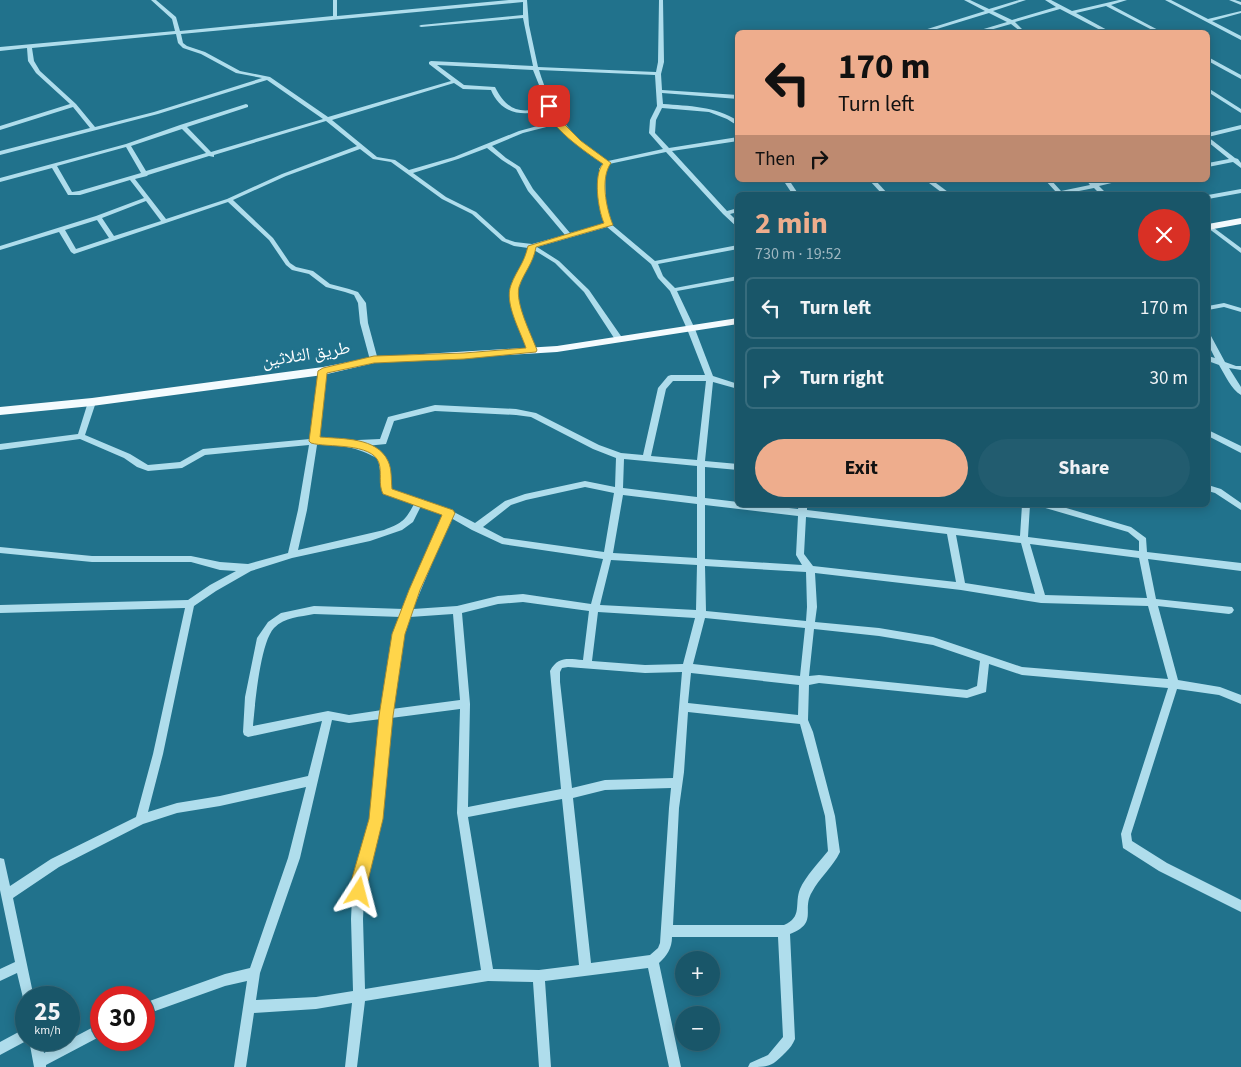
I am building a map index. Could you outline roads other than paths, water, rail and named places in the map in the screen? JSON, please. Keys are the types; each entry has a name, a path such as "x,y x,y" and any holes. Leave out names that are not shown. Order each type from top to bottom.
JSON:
{"main road":[{"path":"1210,227 1241,221"},
{"name":"طريق الثلاثين","path":"0,411 92,402 323,371 374,360 464,356 532,350 735,322"}],"street":[{"path":"153,0 174,18 181,43 185,47 203,53 238,72 268,78 326,118 375,158 393,161 444,198 474,213 504,240 514,244 532,246 608,225"},
{"path":"335,0 335,18"},
{"path":"0,49 335,18 417,8 525,0 524,16 535,68 549,106 558,122 585,149 607,163"},
{"path":"661,0 661,62 658,74 660,106 653,120 652,133 665,150 680,162 735,223"},
{"path":"966,0 1012,22 1021,30"},
{"path":"929,30 1024,0"},
{"path":"1047,0 1103,30"},
{"path":"1071,13 1125,0"},
{"path":"1167,0 1241,38"},
{"path":"1231,0 1241,4"},
{"path":"1107,5 1155,30"},
{"path":"986,30 1060,7"},
{"path":"1207,21 1241,12"},
{"path":"421,26 524,16"},
{"path":"29,46 30,60 38,72 74,105 93,128"},
{"path":"1210,60 1241,77"},
{"path":"549,106 539,112 516,111 502,105 492,88 463,87 431,63 658,74"},
{"path":"0,152 156,113 268,78"},
{"path":"53,165 70,194 80,193 212,156 326,118 455,81"},
{"path":"659,91 735,96"},
{"path":"1210,91 1241,111"},
{"path":"0,128 74,105"},
{"path":"0,180 128,145 246,106"},
{"path":"660,106 712,110 728,116 735,122"},
{"path":"408,172 456,158 521,132 558,122"},
{"path":"182,126 212,156"},
{"path":"1210,135 1241,127"},
{"path":"248,1007 316,1003 488,975 539,976 586,970 653,961 662,952 667,931 683,707 688,668 701,614 701,463 710,378 673,290 660,277 654,263 608,225 603,211 602,169 607,163 665,150 735,138"},
{"path":"1210,141 1241,166"},
{"path":"128,145 145,175"},
{"path":"488,145 518,168 530,190 568,235"},
{"path":"61,229 74,252 164,220 229,200 284,175 362,146"},
{"path":"1210,164 1241,159"},
{"path":"132,179 164,220"},
{"path":"874,182 883,192"},
{"path":"931,182 945,192"},
{"path":"1050,182 1059,192"},
{"path":"1067,192 1092,183 1101,192"},
{"path":"1210,197 1241,191"},
{"path":"0,248 98,217 147,199"},
{"path":"229,200 272,239 288,264 294,268 311,272 328,286 356,294 362,303 364,323 374,360"},
{"path":"725,213 735,211"},
{"path":"98,217 112,238"},
{"path":"1210,228 1241,251"},
{"path":"532,246 557,262 587,291 618,339"},
{"path":"532,246 529,261 515,285 513,296 532,350"},
{"path":"654,263 735,248"},
{"path":"673,290 735,279"},
{"path":"1210,308 1224,304 1241,310"},
{"path":"1210,342 1221,364 1241,392"},
{"path":"1210,359 1221,364 1241,368"},
{"path":"292,555 314,441 323,371"},
{"path":"646,458 662,388 671,378 710,378 735,385"},
{"path":"81,436 92,402"},
{"path":"0,447 81,436 128,456 140,465 148,468 182,465 203,452 210,451 314,441 356,444 383,442 391,419 436,408 450,408 516,412 533,415 596,447 620,456 735,467"},
{"path":"1210,434 1241,450"},
{"path":"356,444 382,458 387,491 449,513 475,528 502,540 608,556 702,560 810,569 961,586 1041,599 1152,602 1229,610"},
{"path":"587,664 594,608 608,556 619,491 620,456"},
{"path":"475,528 508,503 525,497 585,484 619,491 701,500 735,506"},
{"path":"1210,489 1218,491 1241,507"},
{"path":"0,610 190,604 248,568 292,555 357,540 398,527 409,521 420,502"},
{"path":"739,507 802,509 951,531 1241,567"},
{"path":"1026,507 1024,539 1041,599"},
{"path":"1052,507 1138,533 1143,540 1143,556 1152,602 1174,684 1126,834 1127,844 1163,867 1241,906"},
{"path":"667,931 784,931 794,927 801,921 805,891 834,852 830,816 808,732 803,720 804,681 812,607 810,569 800,555 802,509"},
{"path":"351,1067 359,996 357,919 360,878 376,819 386,716 398,634 449,513"},
{"path":"951,531 961,586"},
{"path":"0,550 92,559 192,559 220,566 248,568"},
{"path":"464,704 386,716 348,718 328,715 248,732 250,698 262,638 271,625 284,616 314,610 406,614 457,610 498,600 523,598 594,608 701,614 810,624 932,641 1022,671 1174,684 1220,691 1241,700"},
{"path":"141,820 158,754 190,604"},
{"path":"457,610 464,704 462,813 488,975"},
{"path":"586,970 566,793 555,671 559,665 568,663 645,669 688,668 804,681 820,679 967,694 982,689 985,660"},
{"path":"683,707 803,720"},
{"path":"240,1067 254,973 294,858 328,715"},
{"path":"7,895 55,863 141,820 177,808 220,801 313,780"},
{"path":"462,813 566,793 569,794 605,785 677,783"},
{"path":"0,863 25,986"},
{"path":"754,1067 772,1060 789,1039 784,931"},
{"path":"653,961 675,1067"},
{"path":"0,975 21,965"},
{"path":"155,1005 225,980 254,973"},
{"path":"539,976 545,1067"},
{"path":"38,1051 40,1064 90,1035"},
{"path":"0,1049 15,1040"}]}
